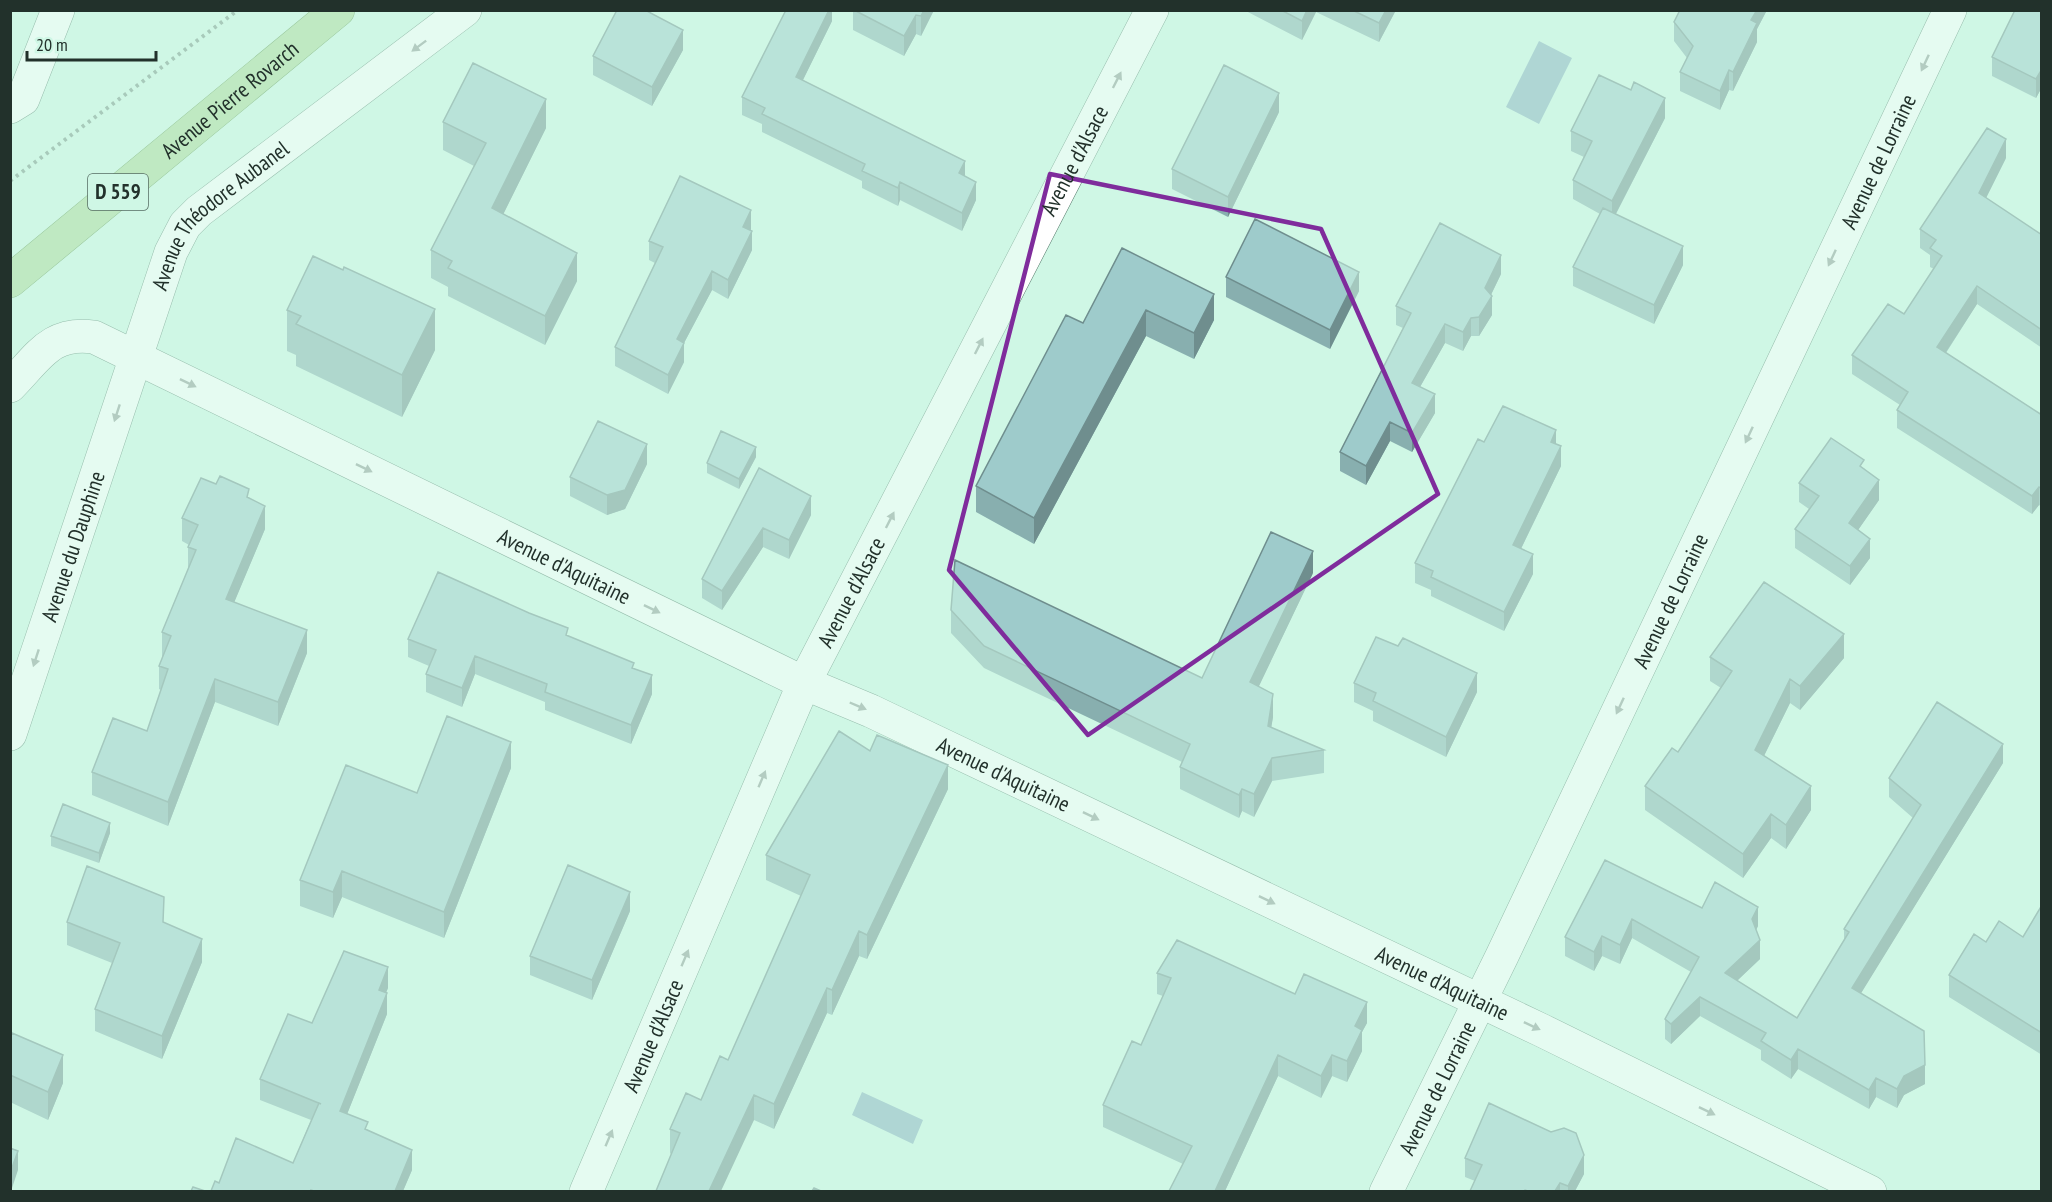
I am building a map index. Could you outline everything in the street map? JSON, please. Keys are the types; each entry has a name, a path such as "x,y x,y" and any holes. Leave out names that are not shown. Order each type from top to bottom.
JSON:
{"main road":[{"name":"Avenue Pierre Rovarch","path":"10,281 338,10"}],"street":[{"path":"10,107 23,99 58,10"},
{"name":"Avenue Théodore Aubanel","path":"136,357 171,252 185,225 199,211 465,10"},
{"name":"Avenue d'Alsace","path":"586,1191 804,683 1152,10"},
{"name":"Avenue de Lorraine","path":"1386,1191 1479,1001 1950,10"},
{"path":"10,386 54,341 73,334 94,337 136,357"},
{"name":"Avenue d'Aquitaine","path":"136,357 804,683 871,711 1479,1001 1870,1191"},
{"name":"Avenue du Dauphine","path":"10,734 136,357"}],"path":[{"path":"10,181 238,10"}],"highlighted area":[{"path":"1050,174 1321,229 1438,494 1088,735 949,570"}],"water":[{"path":"1539,41 1572,58 1539,124 1506,107"},
{"path":"862,1092 923,1120 913,1144 852,1115"}],"building":[{"path":"617,10 645,10 683,30 652,87 593,56"},
{"path":"786,10 829,10 796,77 965,161 959,173 976,182 962,213 900,182 898,188 862,171 865,164 762,114 765,108 742,97"},
{"path":"854,10 924,10 921,16 916,15 904,36"},
{"path":"1281,10 1307,10 1302,21"},
{"path":"1352,10 1386,10 1379,23"},
{"path":"1680,10 1757,10 1751,20 1757,23 1733,72 1729,70 1720,91 1680,72 1693,46 1674,22"},
{"path":"2015,10 2042,10 2042,69 2036,79 1992,57"},
{"path":"473,63 546,99 492,208 577,253 545,316 448,268 452,261 431,250 486,143 443,122"},
{"path":"1224,65 1279,93 1228,197 1172,169"},
{"path":"1599,75 1631,90 1634,82 1665,98 1612,201 1573,180 1592,141 1571,131"},
{"path":"1987,128 2006,139 1979,193 2042,235 2042,330 1977,286 1937,347 2042,415 2042,489 2039,487 2032,496 1897,410 1908,392 1852,355 1888,304 1904,314 1942,256 1930,248 1936,240 1920,229"},
{"path":"680,176 751,210 743,227 752,231 728,280 712,271 677,339 684,343 668,375 615,347 663,247 649,241"},
{"path":"1603,208 1683,246 1654,305 1573,267"},
{"path":"1255,219 1359,272 1330,330 1226,277"},
{"path":"1440,223 1501,255 1485,288 1492,296 1479,317 1471,318 1463,332 1445,324 1412,383 1435,394 1412,433 1390,422 1366,466 1340,452 1411,313 1396,306"},
{"path":"1122,248 1214,294 1194,333 1146,310 1034,518 976,486 1066,315 1083,323"},
{"path":"313,256 343,270 344,267 435,309 402,375 296,324 301,316 287,310"},
{"path":"1503,406 1556,430 1551,442 1561,446 1513,545 1533,554 1504,612 1431,577 1433,571 1415,563 1478,439 1484,442"},
{"path":"598,421 647,444 625,490 607,495 570,477"},
{"path":"721,431 756,447 739,479 707,463"},
{"path":"1831,438 1864,460 1860,466 1879,480 1849,523 1870,539 1850,566 1795,529 1819,496 1799,483"},
{"path":"759,468 811,496 789,540 763,528 722,591 702,579"},
{"path":"220,476 249,489 247,497 265,506 226,599 307,630 278,702 215,679 168,802 92,772 113,718 147,731 168,669 159,666 171,636 162,632 196,550 188,547 198,525 182,518 201,478 216,484"},
{"path":"1271,532 1313,551 1250,682 1273,694 1268,726 1324,750 1272,758 1254,794 1242,789 1239,795 1180,767 1190,744 984,646 951,610 955,560 1202,678"},
{"path":"438,572 568,628 566,635 634,663 632,668 652,675 631,725 545,692 547,684 475,656 462,688 426,674 436,650 408,639"},
{"path":"1764,582 1844,634 1800,686 1790,679 1755,750 1811,786 1786,825 1771,814 1743,854 1645,786 1672,748 1678,752 1732,671 1710,657"},
{"path":"1376,637 1398,646 1403,638 1477,673 1446,737 1373,701 1376,693 1354,683"},
{"path":"1937,702 2003,744 1852,988 1924,1031 1925,1065 1904,1076 1897,1089 1876,1078 1869,1090 1798,1049 1791,1060 1761,1041 1766,1033 1700,997 1671,1024 1665,1019 1699,957 1632,919 1620,945 1602,936 1594,952 1565,937 1605,860 1702,908 1715,882 1758,907 1752,919 1760,940 1725,973 1797,1018 1849,932 1844,929 1921,805 1889,778"},
{"path":"447,716 511,742 444,912 342,871 333,892 300,880 346,765 417,793"},
{"path":"839,731 870,751 877,735 948,765 867,935 859,931 832,990 827,988 774,1104 754,1095 709,1191 656,1191 680,1133 670,1129 686,1093 701,1100 720,1056 728,1060 810,875 766,855"},
{"path":"63,804 110,823 99,853 51,836"},
{"path":"568,865 630,892 592,980 530,956"},
{"path":"87,866 164,897 163,922 202,939 162,1036 95,1009 120,943 67,922"},
{"path":"2042,905 2042,1033 1949,975 1974,934 1986,942 1999,921 2023,937"},
{"path":"1177,940 1295,994 1304,974 1367,1002 1355,1026 1362,1030 1347,1061 1332,1055 1321,1076 1278,1055 1215,1191 1169,1191 1192,1146 1103,1105 1132,1041 1141,1045 1171,978 1157,973"},
{"path":"344,951 388,967 379,990 387,993 340,1111 368,1122 365,1129 412,1150 395,1191 211,1191 215,1181 219,1183 236,1138 293,1163 319,1103 260,1079 288,1014 312,1023"},
{"path":"12,1033 63,1055 48,1092 10,1075 10,1036"},
{"path":"1489,1103 1551,1132 1564,1128 1576,1133 1584,1155 1568,1186 1560,1183 1555,1191 1470,1191 1482,1165 1465,1158"},
{"path":"10,1148 18,1151 10,1173"},
{"path":"193,1187 205,1191 191,1191"}]}
